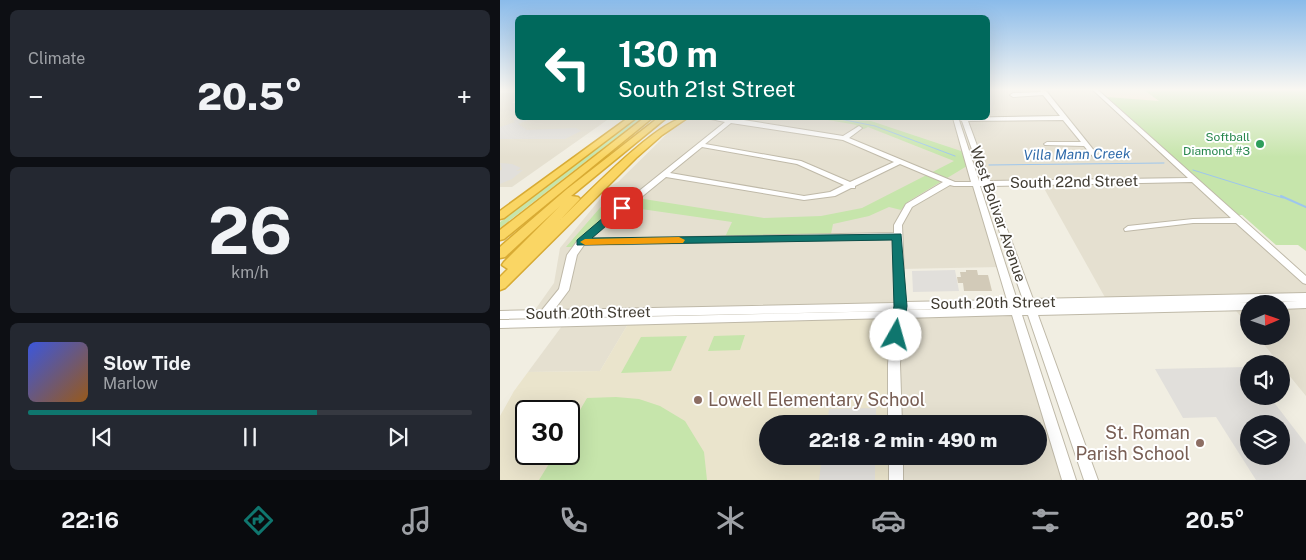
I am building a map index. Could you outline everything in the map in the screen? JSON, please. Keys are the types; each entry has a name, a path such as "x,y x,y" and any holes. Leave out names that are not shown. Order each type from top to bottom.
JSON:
{"highway":[{"path":"504,213 507,206 615,120"},
{"path":"504,213 629,120"},
{"path":"500,236 645,120"},
{"path":"500,254 559,202 659,120"},
{"path":"500,285 633,156 659,133 680,120"},
{"path":"500,274 571,202 624,154 633,141"}],"street":[{"path":"1060,112 1097,158"},
{"path":"1120,112 1306,281"},
{"path":"990,118 1065,118"},
{"path":"538,323 564,290 572,255 581,242 731,120 844,138 951,183"},
{"name":"West Bolivar Avenue","path":"961,120 982,184 1030,307 1091,480"},
{"path":"844,138 859,128"},
{"path":"1047,144 1086,144"},
{"path":"700,145 799,162 812,166 852,186"},
{"path":"663,174 804,198 832,194 901,161"},
{"name":"South 22nd Street","path":"951,183 1194,180"},
{"path":"895,415 894,364 900,310 897,236 900,219 909,206 951,183"},
{"name":"West Bolivar Avenue","path":"982,184 1015,307 1069,480"},
{"path":"1128,229 1192,221 1238,220"},
{"path":"581,242 897,236"},
{"name":"South 20th Street","path":"1030,307 1306,296"},
{"path":"1290,305 1306,304"},
{"name":"South 20th Street","path":"500,324 1015,307 1240,306"},
{"name":"South 20th Street","path":"500,315 900,310"},
{"path":"896,465 896,480"}],"shaded area":[{"path":"500,112 515,112 515,120 607,120 512,187 500,187"},
{"path":"990,112 1119,112 1306,281 1306,396 1290,376 1290,355 1273,355 1264,345 1290,345 1290,295 1240,295 1240,316 1225,298 1107,301 1041,183 977,184 1002,267 900,269 900,305 1014,303 1070,480 896,480 896,465 1047,465 1047,415 895,415 900,306 532,314 554,283 560,248 605,193 604,189 618,182 675,126 686,120 990,120"},
{"path":"528,120 518,124 527,130 576,128 581,131 565,139 500,139 500,127 515,122 513,121"},
{"path":"500,163 512,164 521,168 516,171 523,170 512,179 500,184 500,171 502,169"},
{"path":"955,270 959,291 913,292 912,271"},
{"name":"Lowell Elementary School","path":"880,319 887,322 888,327 888,415 759,415 759,465 888,465 888,480 500,480 500,416 514,391 528,372 600,371 628,324"},
{"path":"628,324 600,371 528,372 562,326"},
{"path":"1240,367 1240,405 1276,405 1284,415 1240,415 1240,455 1216,417 1183,418 1155,369"},
{"path":"876,408 876,415 828,415 829,409"},
{"path":"1290,423 1306,444 1306,480 1256,480 1246,465 1290,465"},
{"path":"821,465 875,465 875,480 819,480"}],"green space":[{"path":"1124,112 1306,112 1306,251 1298,245 1276,245 1242,215 1238,215"},
{"path":"635,120 639,120 500,228 500,222"},
{"path":"828,120 871,121 964,152 967,166 909,201 901,210 889,207 869,216 833,224 831,234 725,237 732,222 620,206 582,236 572,247 566,247 612,194 764,218 821,216 862,208 954,161 868,127 864,129 854,128 857,125"},
{"path":"745,335 740,350 708,351 714,336"},
{"path":"687,336 671,371 621,373 641,337"},
{"path":"616,397 639,399 660,406 685,421 704,452 707,480 539,480 548,465 580,465 580,410 587,398"}],"building":[{"path":"966,270 977,270 978,275 988,275 992,291 964,291 963,283 958,283 957,277 961,277 960,272 966,272"}],"waterway":[{"name":"Villa Mann Creek","path":"845,120 875,126 955,156"},
{"name":"Villa Mann Creek","path":"989,165 1164,163"},
{"name":"Villa Mann Creek","path":"1193,170 1283,198"},
{"name":"Villa Mann Creek","path":"1281,196 1306,207"}],"slow traffic":[{"path":"585,242 679,240"}],"place":[{"name":"Softball Diamond #3","path":"1260,144"},
{"name":"Lowell Elementary School","path":"698,400"},
{"name":"St. Roman Parish School","path":"1200,443"}],"route":[{"path":"622,208 581,242 897,236 900,306 896,335"}]}
